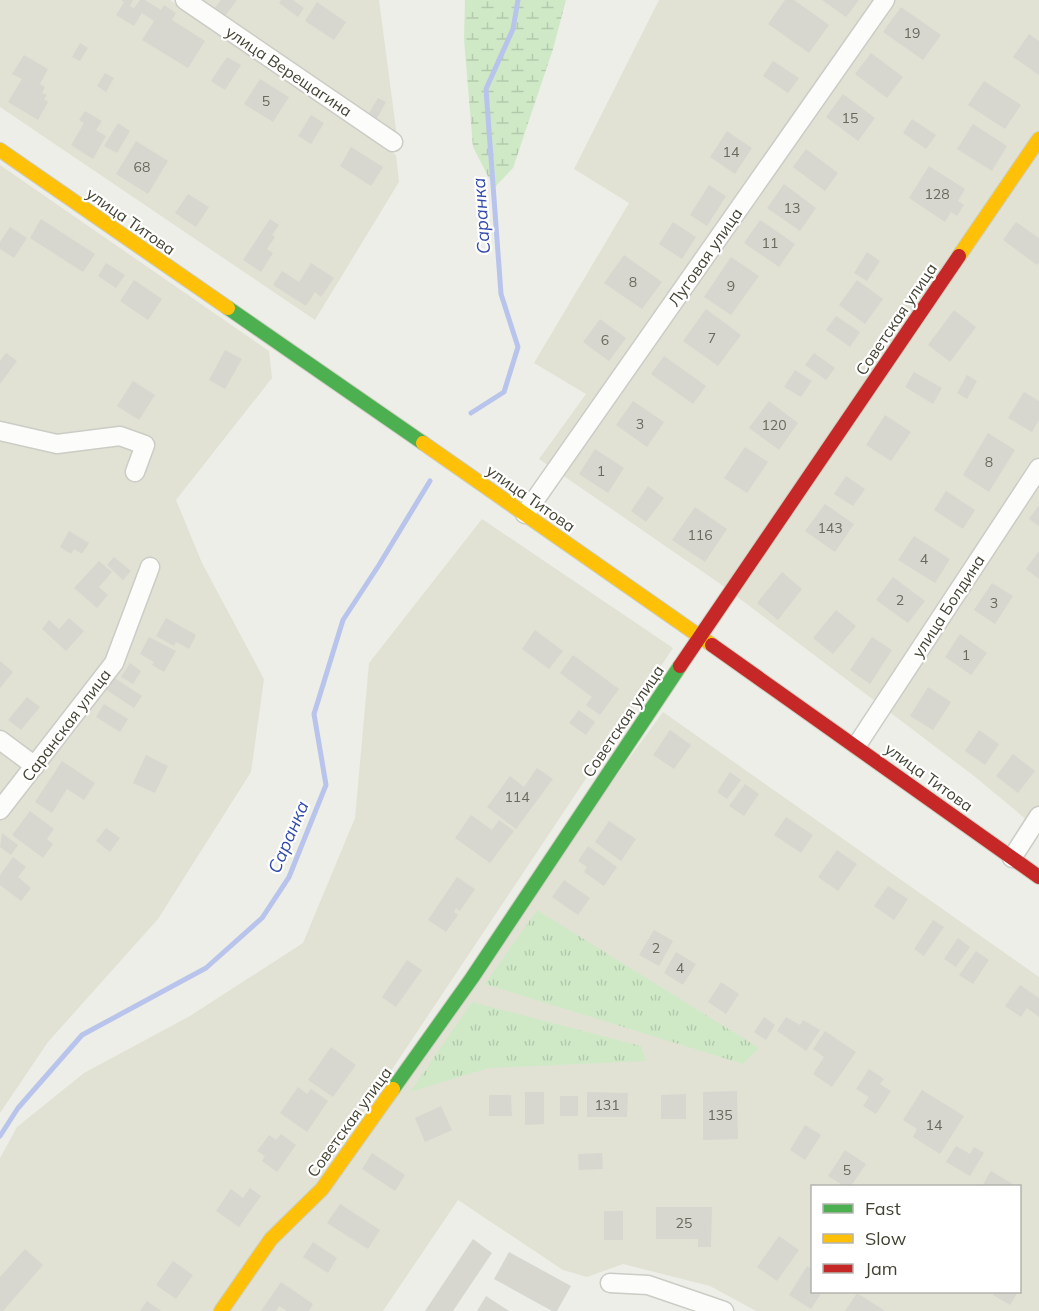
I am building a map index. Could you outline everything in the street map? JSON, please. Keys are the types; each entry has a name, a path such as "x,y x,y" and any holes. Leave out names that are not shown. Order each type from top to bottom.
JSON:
{"street":[{"name":"улица Верещагина","path":"184,0 393,142"},
{"name":"Луговая улица","path":"525,513 885,0"},
{"name":"Советская улица","path":"221,1311 271,1239 322,1189 472,978 700,635 1039,139"},
{"name":"улица Титова","path":"0,150 700,635 1039,877"},
{"path":"0,431 57,444 120,436 145,445 135,472"},
{"name":"улица Болдина","path":"857,745 1039,468"},
{"name":"Саранская улица","path":"0,810 114,663 150,567"},
{"path":"0,740 35,766"},
{"path":"1012,858 1039,816"},
{"path":"610,1283 648,1285 724,1311"}],"shaded area":[{"path":"0,0 170,0 396,155 399,182 315,320 0,107"},
{"path":"195,0 379,0 397,137"},
{"path":"659,0 1039,0 1039,830 974,776 719,583 539,459 586,394 534,363 629,203 574,169"},
{"path":"0,165 269,351 272,378 176,500 202,563 264,679 251,772 158,919 48,1042 0,1113"},
{"path":"482,519 673,648 299,1209 663,712 1039,977 1039,1311 756,1311 710,1286 623,1264 587,1277 563,1270 458,1200 383,1311 0,1311 0,1158 17,1127 84,1073 190,1016 303,943 355,818 369,663"}],"green space":[{"path":"465,0 566,0 553,49 513,168 494,188 473,147 464,39"},
{"path":"537,910 759,1048 743,1064 485,984"},
{"path":"472,1002 641,1046 646,1061 489,1068 410,1092"}],"building":[{"path":"121,0 133,0 130,6 134,8 140,0 145,0 161,10 164,5 176,13 172,20 205,41 188,68 142,40 154,21 142,13 134,26 116,15 124,2"},
{"path":"221,0 237,0 225,16 214,9"},
{"path":"281,0 293,0 304,8 298,17 279,3"},
{"path":"785,0 794,0 829,25 809,53 768,24"},
{"path":"822,0 859,0 846,17"},
{"path":"317,2 346,22 334,40 305,21"},
{"path":"901,7 941,35 923,60 883,32"},
{"path":"1029,34 1039,41 1039,75 1013,57"},
{"path":"80,43 88,48 80,61 72,57"},
{"path":"871,53 903,77 887,98 855,74"},
{"path":"24,55 48,69 40,84 45,87 42,93 47,95 44,99 48,102 38,120 8,102 22,79 12,74"},
{"path":"227,57 241,65 225,90 211,81"},
{"path":"773,61 799,78 788,93 763,76"},
{"path":"105,73 114,78 106,92 97,86"},
{"path":"260,79 289,97 273,122 244,104"},
{"path":"984,81 1021,105 1005,129 968,105"},
{"path":"843,94 875,118 858,141 826,117"},
{"path":"378,98 386,102 376,120 368,115"},
{"path":"85,111 102,121 96,130 106,136 93,159 71,145 84,123 79,120"},
{"path":"311,115 324,123 311,144 298,136"},
{"path":"912,119 936,135 926,149 903,133"},
{"path":"118,123 130,131 117,153 104,146"},
{"path":"973,124 1007,146 992,171 957,149"},
{"path":"727,131 752,148 735,174 710,157"},
{"path":"136,141 168,161 148,194 116,174"},
{"path":"351,147 383,167 371,186 340,166"},
{"path":"806,149 838,173 825,191 793,167"},
{"path":"929,166 965,189 958,201 964,205 957,216 951,212 945,222 909,198"},
{"path":"784,184 816,208 800,231 767,208"},
{"path":"709,185 726,196 707,226 690,215"},
{"path":"188,194 209,207 196,227 175,213"},
{"path":"41,219 95,254 83,272 30,238"},
{"path":"270,219 279,225 267,249 273,253 261,272 243,260"},
{"path":"760,220 795,244 779,267 744,243"},
{"path":"673,222 696,237 682,259 659,244"},
{"path":"1016,222 1039,238 1039,263 1037,265 1003,240"},
{"path":"10,227 27,238 14,258 0,249 0,242"},
{"path":"867,252 880,261 867,281 854,273"},
{"path":"624,255 662,282 642,309 604,283"},
{"path":"731,257 759,276 731,315 704,297"},
{"path":"106,263 125,275 116,288 98,276"},
{"path":"311,263 334,278 321,297 315,292 306,306 273,285 282,271 299,282"},
{"path":"134,280 162,299 148,320 120,301"},
{"path":"857,280 883,299 865,324 839,305"},
{"path":"706,309 741,335 718,366 683,341"},
{"path":"954,310 976,327 950,362 928,345"},
{"path":"836,316 860,332 850,347 826,330"},
{"path":"600,319 626,338 609,361 583,342"},
{"path":"225,350 242,359 225,389 209,380"},
{"path":"6,353 17,361 0,384 0,361"},
{"path":"814,353 835,368 826,380 805,365"},
{"path":"664,356 706,386 693,404 651,374"},
{"path":"795,370 812,381 801,397 784,387"},
{"path":"914,372 942,388 933,404 905,387"},
{"path":"967,375 977,381 967,399 957,393"},
{"path":"133,381 155,395 139,420 117,406"},
{"path":"1024,392 1039,401 1039,420 1032,432 1008,418"},
{"path":"633,401 664,422 647,447 616,425"},
{"path":"769,401 798,423 779,450 749,428"},
{"path":"885,415 911,432 891,461 866,445"},
{"path":"988,433 1015,450 989,492 963,475"},
{"path":"745,447 768,462 747,493 724,478"},
{"path":"595,449 624,468 608,493 579,474"},
{"path":"846,476 865,489 853,506 834,494"},
{"path":"648,486 664,498 646,522 631,511"},
{"path":"946,491 975,510 963,529 934,510"},
{"path":"825,504 854,524 835,552 805,531"},
{"path":"1039,505 1039,526 1029,519"},
{"path":"695,507 727,529 705,562 672,540"},
{"path":"69,531 89,543 82,554 74,549 71,554 60,547"},
{"path":"914,536 950,559 935,583 898,560"},
{"path":"1039,551 1039,579 1026,569"},
{"path":"114,557 131,571 123,580 107,565"},
{"path":"99,561 112,572 99,587 108,595 97,608 74,588"},
{"path":"782,572 802,589 778,620 757,603"},
{"path":"893,577 925,601 908,623 876,600"},
{"path":"992,583 1013,596 995,624 974,610"},
{"path":"836,610 856,626 833,654 813,638"},
{"path":"69,618 84,631 66,651 42,629 49,620 59,629"},
{"path":"166,618 196,635 189,649 176,642 174,646 156,636"},
{"path":"535,630 563,651 549,669 522,649"},
{"path":"960,634 987,653 971,675 945,657"},
{"path":"149,637 176,651 164,672 152,665 154,662 140,654"},
{"path":"872,637 892,650 870,684 850,670"},
{"path":"573,655 619,689 600,715 586,705 592,697 560,673"},
{"path":"0,661 13,672 0,688"},
{"path":"130,663 141,671 133,684 121,677"},
{"path":"113,677 142,696 134,708 105,689"},
{"path":"928,687 951,702 933,730 910,716"},
{"path":"27,697 40,707 21,730 8,720"},
{"path":"104,704 128,719 120,732 96,717"},
{"path":"579,710 595,722 586,735 569,723"},
{"path":"670,730 691,745 674,769 653,755"},
{"path":"979,730 999,744 985,765 965,751"},
{"path":"1013,754 1035,771 1018,793 996,776"},
{"path":"146,755 168,766 155,793 133,783"},
{"path":"62,761 95,783 84,800 67,789 52,813 35,802"},
{"path":"537,768 553,779 516,829 487,807 510,776 524,787"},
{"path":"730,772 741,780 727,799 717,792"},
{"path":"745,784 759,794 744,816 729,806"},
{"path":"30,811 54,829 47,839 53,844 43,858 12,835"},
{"path":"471,815 492,830 499,820 514,831 490,863 455,838"},
{"path":"786,817 813,835 801,853 774,835"},
{"path":"609,821 636,839 621,861 595,842"},
{"path":"106,828 120,838 110,852 96,841"},
{"path":"2,833 18,845 11,855 0,847"},
{"path":"588,846 617,867 604,886 584,872 587,867 578,861"},
{"path":"837,850 857,864 838,891 818,877"},
{"path":"13,857 26,867 18,877 31,888 21,901 0,885 0,875"},
{"path":"457,877 475,889 460,911 456,908 454,912 458,915 446,932 428,920"},
{"path":"564,880 590,898 578,915 552,897"},
{"path":"888,886 908,899 894,920 874,906"},
{"path":"933,920 944,927 924,956 914,949"},
{"path":"654,930 673,941 659,966 639,955"},
{"path":"958,938 970,947 956,967 944,959"},
{"path":"976,951 989,960 973,984 959,975"},
{"path":"676,952 696,964 683,985 664,973"},
{"path":"407,960 422,970 396,1007 382,997"},
{"path":"721,982 739,994 726,1014 708,1002"},
{"path":"1020,985 1039,998 1039,1017 1027,1008 1021,1017 1005,1006"},
{"path":"764,1017 775,1025 766,1040 754,1032"},
{"path":"786,1017 800,1025 803,1020 820,1030 806,1051 777,1031"},
{"path":"825,1031 856,1052 832,1087 813,1074 824,1057 813,1049"},
{"path":"331,1047 356,1065 333,1097 308,1080"},
{"path":"869,1069 884,1079 880,1084 891,1091 876,1114 863,1106 869,1097 856,1089"},
{"path":"298,1087 307,1094 311,1089 328,1101 307,1132 280,1113"},
{"path":"922,1090 964,1116 940,1154 913,1137 917,1129 903,1120"},
{"path":"737,1091 738,1139 703,1140 703,1092"},
{"path":"525,1092 544,1092 544,1124 525,1125"},
{"path":"587,1092 628,1093 627,1117 587,1117"},
{"path":"686,1094 686,1119 661,1119 661,1095"},
{"path":"489,1095 511,1095 512,1116 489,1116"},
{"path":"560,1096 578,1096 578,1116 560,1116"},
{"path":"441,1106 452,1130 425,1142 415,1118"},
{"path":"805,1125 821,1135 805,1160 790,1150"},
{"path":"281,1134 296,1145 277,1172 262,1161 265,1156 257,1151 269,1135 276,1140"},
{"path":"956,1146 970,1154 974,1147 984,1153 970,1176 946,1162"},
{"path":"845,1150 866,1164 852,1185 842,1185 828,1176"},
{"path":"372,1153 405,1175 395,1191 362,1169"},
{"path":"602,1153 603,1169 579,1170 578,1154"},
{"path":"991,1171 1014,1185 983,1185"},
{"path":"250,1188 261,1196 239,1227 216,1211 231,1189 243,1198"},
{"path":"340,1204 380,1230 368,1249 327,1223"},
{"path":"656,1207 712,1207 711,1247 698,1247 698,1239 656,1239"},
{"path":"604,1211 623,1211 623,1240 604,1240"},
{"path":"779,1236 799,1250 777,1281 757,1267"},
{"path":"473,1239 492,1253 453,1311 425,1311"},
{"path":"313,1242 337,1258 328,1273 303,1257"},
{"path":"25,1249 43,1265 3,1311 0,1311 0,1277"},
{"path":"509,1252 571,1286 557,1311 552,1311 494,1279"},
{"path":"173,1261 193,1275 176,1299 156,1285"},
{"path":"807,1266 811,1268 811,1293 821,1293 811,1309 789,1295"},
{"path":"281,1282 313,1304 309,1311 287,1311 279,1306 276,1311 261,1311"},
{"path":"857,1293 885,1311 845,1311"},
{"path":"994,1293 1017,1293 1010,1305 993,1295"},
{"path":"486,1296 509,1311 477,1311"},
{"path":"147,1301 161,1311 140,1311"}],"waterway":[{"name":"Саранка","path":"471,413 504,392 518,347 501,294 486,89 513,29 518,0"},
{"name":"Саранка","path":"0,1136 18,1108 82,1035 206,968 262,918 289,877 326,785 314,714 343,620 430,481"}],"traffic: fast":[{"path":"228,308 423,443"},
{"path":"393,1089 472,978 680,666"}],"traffic: slow":[{"path":"959,256 1039,139"},
{"path":"0,150 228,308"},
{"path":"423,443 712,645"},
{"path":"221,1311 271,1239 322,1189 393,1089"}],"traffic: jam":[{"path":"680,666 959,256"},
{"path":"712,645 1039,877"}]}
